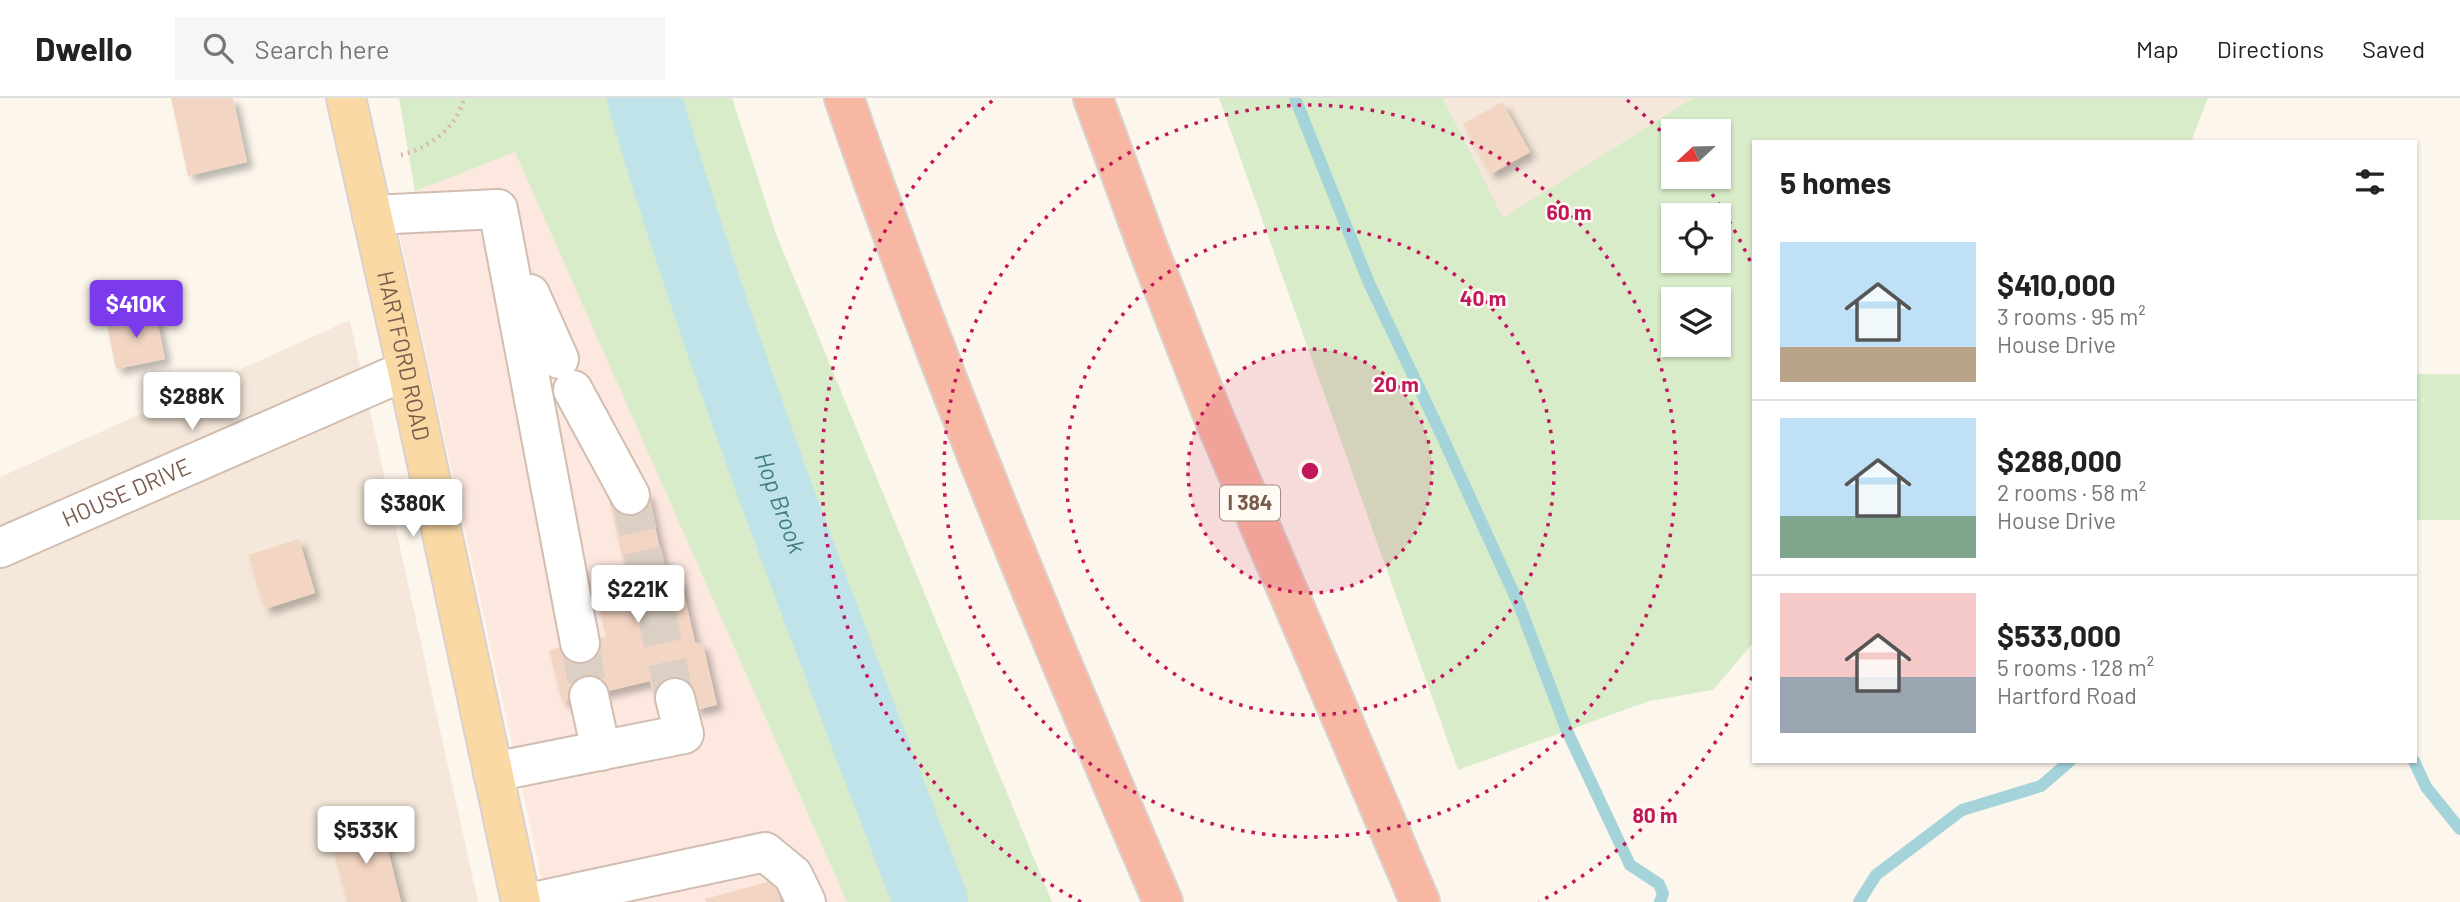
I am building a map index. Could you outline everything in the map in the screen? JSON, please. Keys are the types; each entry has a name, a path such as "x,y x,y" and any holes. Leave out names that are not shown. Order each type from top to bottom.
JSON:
{"highway":[{"path":"844,98 903,267 1003,523 1163,902"},
{"name":"I 384","path":"1093,98 1212,413 1420,902"}],"main road":[{"name":"HARTFORD ROAD","path":"346,98 521,902"}],"street":[{"path":"372,215 498,209 580,643"},
{"path":"503,235 566,375 630,495"},
{"name":"HOUSE DRIVE","path":"0,548 407,370"},
{"path":"589,696 601,751"},
{"path":"493,772 684,734 675,698"},
{"path":"533,902 765,852 793,876 806,902"}],"path":[{"path":"397,156 418,150 435,139 457,117 464,98"}],"shaded area":[{"path":"1443,98 1693,98 1503,219"},
{"path":"515,151 847,902 547,902 392,200"},
{"path":"350,320 478,902 0,902 0,477"}],"green space":[{"path":"399,98 732,98 776,234 1052,902 847,902 515,152 415,191"},
{"path":"1219,98 1443,98 1503,218 1693,98 2208,98 2192,140 1752,140 1752,644 1713,690 1649,701 1458,770"},
{"path":"2417,374 2460,374 2460,520 2417,520"}],"building":[{"path":"171,98 233,98 247,162 188,176"},
{"path":"1502,102 1530,152 1491,174 1463,124"},
{"path":"155,310 165,359 116,369 106,320"},
{"path":"647,491 667,580 680,577 695,642 703,645 717,705 695,710 691,694 655,702 650,681 562,702 549,650 606,637 595,589 628,581 609,500"},
{"path":"299,539 315,593 265,609 248,555"},
{"path":"381,823 401,902 347,902 330,836"},
{"path":"775,880 781,902 706,902 705,899"}],"waterway":[{"name":"Hop Brook","path":"644,98 709,302 780,503 931,902"},
{"path":"1295,98 1369,283 1520,607 1567,731 1630,865 1659,884 1663,894 1660,902"},
{"path":"1859,902 1876,875 1962,810 2041,786 2068,763"},
{"path":"2415,763 2426,787 2460,829"}],"tunnel":[{"path":"630,495 675,698"},
{"path":"580,643 589,696"}]}
